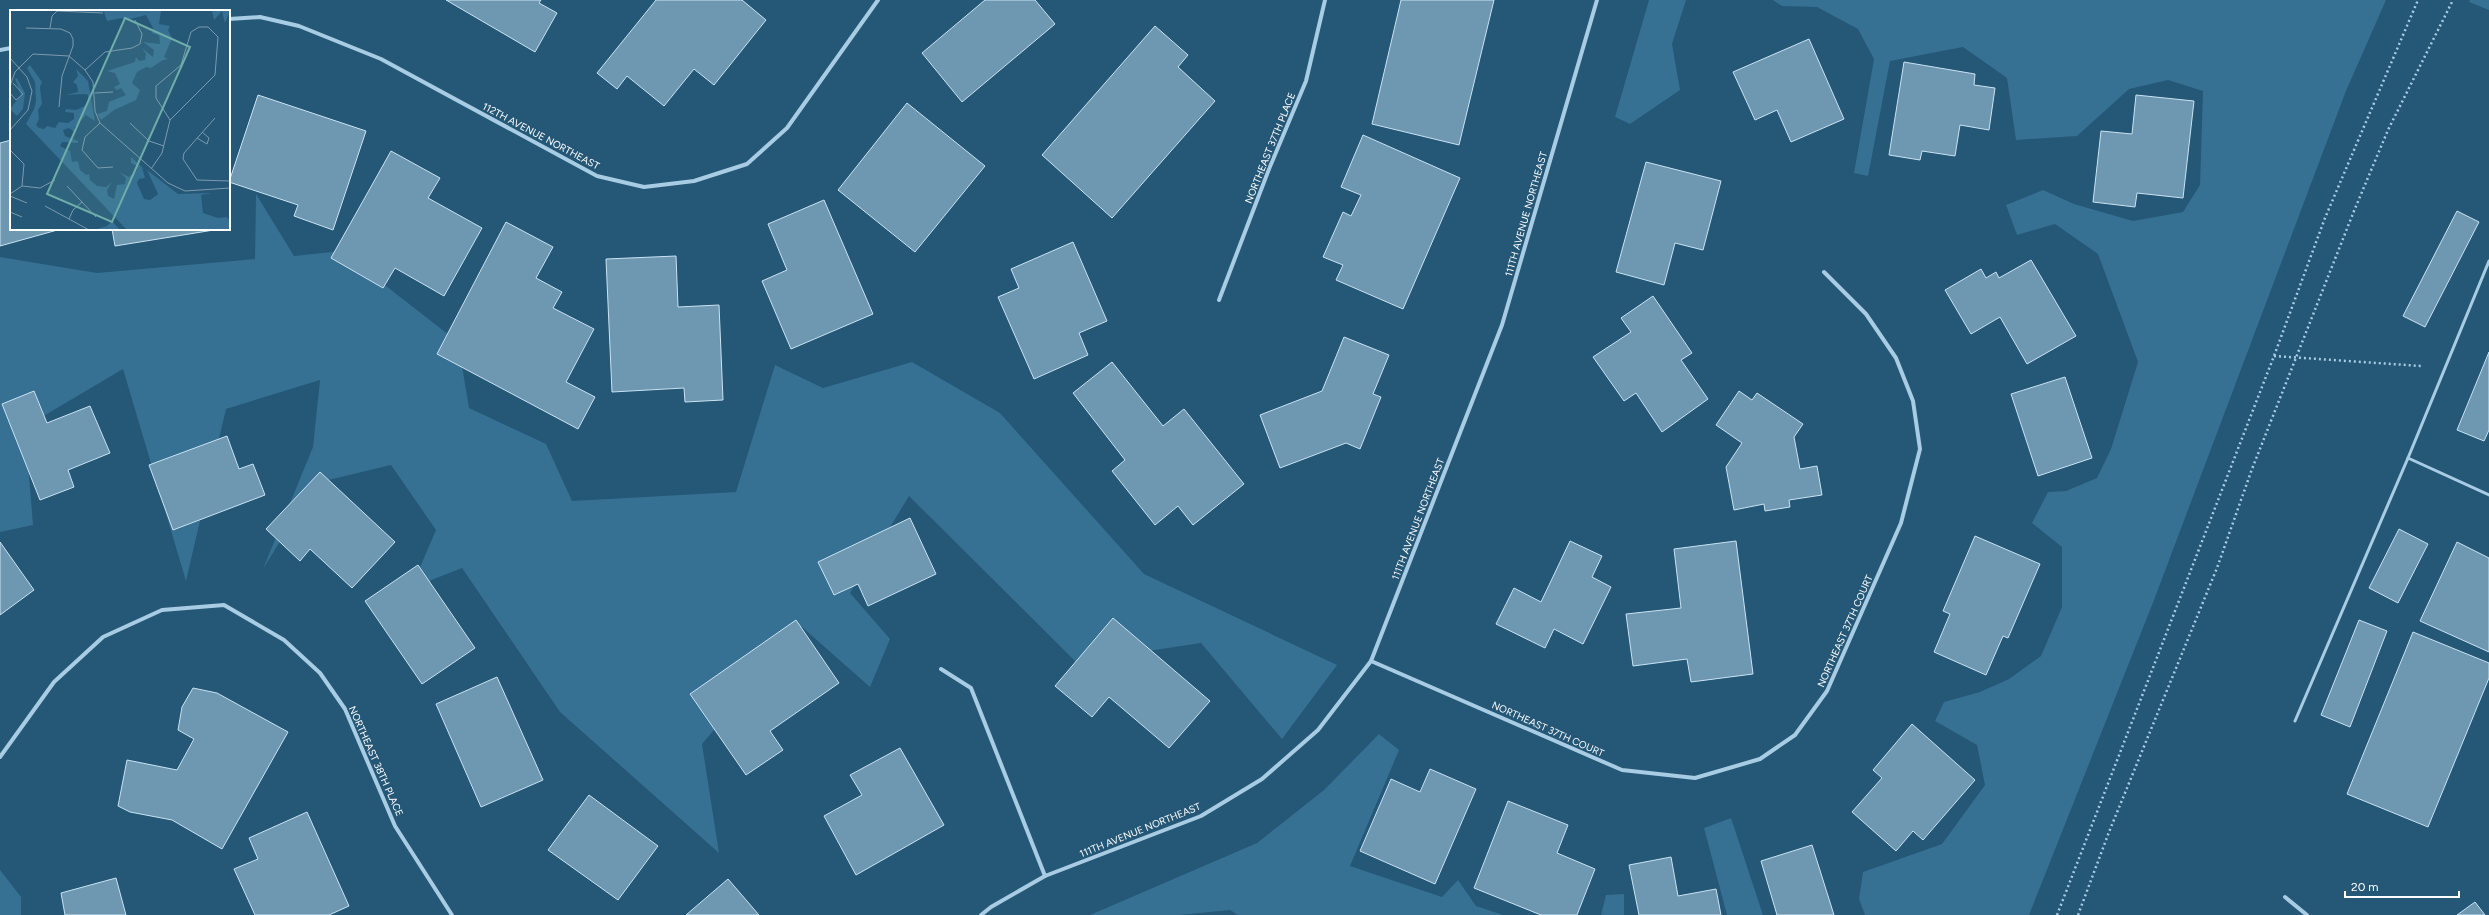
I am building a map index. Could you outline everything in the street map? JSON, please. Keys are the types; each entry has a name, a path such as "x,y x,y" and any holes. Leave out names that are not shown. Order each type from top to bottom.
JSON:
{"street":[{"name":"112TH AVENUE NORTHEAST","path":"230,20 260,17 306,29 381,59 597,176 644,187 694,181 747,164 787,128 878,0"},
{"name":"NORTHEAST 37TH PLACE","path":"1219,300 1269,169 1306,81 1325,0"},
{"name":"111TH AVENUE NORTHEAST","path":"981,915 990,907 1045,876 1200,816 1262,779 1318,730 1371,661 1502,325 1597,0"},
{"path":"0,50 10,48"},
{"name":"NORTHEAST 37TH COURT","path":"1371,661 1622,770 1695,778 1760,759 1795,735 1827,691 1834,677 1901,523 1920,449 1912,401 1896,358 1866,314 1824,272"},
{"name":"NORTHEAST 38TH PLACE","path":"0,757 54,682 103,637 162,610 224,605 284,640 320,673 345,709 396,826 452,915"},
{"path":"941,669 970,688 1045,876"},
{"path":"2285,898 2307,915"}],"lane":[{"path":"2295,721 2408,458 2489,261"},
{"path":"2408,458 2489,496"}],"path":[{"path":"2057,915 2274,356 2325,218 2418,0"},
{"path":"2078,915 2109,832 2217,568 2252,470 2298,357 2354,211 2388,130 2452,0"},
{"path":"2274,356 2445,368"}],"shaded area":[{"path":"1649,0 1686,0 1672,44 1680,90 1630,124 1615,117"},
{"path":"1773,0 2386,0 2346,91 2154,600 2029,915 1865,915 1859,899 1863,872 1942,844 1985,785 1977,745 1935,721 1944,702 1980,692 2009,679 2041,656 2062,607 2062,547 2032,523 2048,492 2066,491 2097,478 2111,449 2138,362 2098,254 2055,224 2017,235 2006,205 2043,190 2074,204 2133,221 2183,212 2200,185 2203,91 2168,80 2129,89 2077,136 2016,140 2007,78 1963,47 1890,61 1868,176 1854,173 1874,59 1858,29 1817,7 1782,6"},
{"path":"2470,0 2489,0 2489,10 2469,2"},
{"path":"256,194 294,256 341,251 458,342 469,408 546,444 572,501 736,492 775,365 823,388 912,362 1000,413 1144,574 1337,665 1282,739 1201,643 1076,662 909,496 850,593 890,639 870,687 802,627 702,744 719,853 560,712 462,568 411,588 436,530 391,465 316,483 263,569 313,447 320,380 226,409 186,581 123,369 25,427 33,525 0,532 0,257 97,273 255,259"},
{"path":"1379,734 1399,750 1350,866 1442,897 1458,880 1476,906 1503,915 1238,915 1230,910 1179,915 1090,915 1257,843 1324,790"},
{"path":"1731,818 1763,915 1727,915 1704,828"},
{"path":"0,870 21,897 21,915 0,915"},
{"path":"1624,894 1624,915 1601,915 1606,895"}],"building":[{"path":"446,0 541,0 539,3 557,13 535,52"},
{"path":"656,0 742,0 766,20 714,85 694,69 664,106 627,76 617,89 597,73"},
{"path":"985,0 1035,0 1055,24 962,102 922,53"},
{"path":"1401,0 1494,0 1459,145 1372,124"},
{"path":"1155,26 1188,55 1178,67 1215,101 1112,218 1042,155"},
{"path":"1809,39 1844,119 1791,142 1777,110 1755,120 1733,72"},
{"path":"1904,62 1975,74 1974,85 1995,88 1989,130 1960,125 1955,156 1922,151 1920,160 1889,155"},
{"path":"258,95 366,131 333,230 294,216 298,205 230,182"},
{"path":"2136,95 2194,101 2183,198 2137,193 2135,207 2093,202 2101,131 2132,134"},
{"path":"907,103 985,166 915,252 838,190"},
{"path":"1363,135 1460,178 1403,309 1336,280 1343,265 1323,257 1343,212 1351,216 1361,195 1341,187"},
{"path":"10,140 10,230 57,230 0,246 0,143"},
{"path":"391,151 440,178 428,198 482,228 444,296 395,268 383,288 331,258"},
{"path":"1646,162 1721,181 1703,250 1675,243 1664,285 1616,272"},
{"path":"824,200 873,314 791,349 762,281 787,270 768,224"},
{"path":"2457,211 2479,222 2425,327 2403,316"},
{"path":"506,222 553,247 536,278 562,292 553,308 594,329 566,382 595,397 578,429 437,354"},
{"path":"112,230 214,230 115,246"},
{"path":"1073,242 1107,321 1079,333 1088,355 1034,379 998,297 1019,288 1011,269"},
{"path":"676,256 678,307 719,305 723,400 685,402 684,388 612,392 606,259"},
{"path":"2031,260 2076,336 2027,364 2000,317 1971,334 1945,290 1981,269 1986,278 1996,272 1999,278"},
{"path":"1653,296 1692,353 1681,360 1708,399 1662,432 1636,393 1624,401 1593,357 1631,332 1621,318"},
{"path":"1344,337 1389,355 1373,394 1381,397 1360,449 1346,443 1280,468 1260,415 1322,391"},
{"path":"2489,352 2489,430 2484,441 2457,430"},
{"path":"1112,362 1163,426 1184,409 1244,484 1193,525 1178,506 1155,525 1112,471 1125,460 1073,393"},
{"path":"2065,377 2092,458 2038,476 2011,394"},
{"path":"34,391 47,423 90,406 110,453 68,470 74,487 40,500 2,404"},
{"path":"1739,391 1752,400 1757,393 1803,424 1794,437 1800,469 1817,466 1822,495 1789,500 1790,507 1765,511 1764,504 1734,510 1726,467 1742,443 1716,425"},
{"path":"227,436 239,469 253,464 265,495 173,530 149,465"},
{"path":"320,472 395,542 352,588 310,549 300,561 266,529"},
{"path":"910,518 936,574 868,606 858,584 834,595 818,562"},
{"path":"2399,529 2428,544 2398,603 2369,588"},
{"path":"1975,536 2040,564 2008,638 2003,636 1986,675 1934,652 1950,614 1943,611"},
{"path":"1570,541 1602,556 1592,577 1611,587 1583,644 1554,629 1545,648 1496,624 1514,588 1541,602"},
{"path":"1736,541 1753,674 1691,682 1687,659 1633,666 1626,614 1681,608 1674,549"},
{"path":"0,542 34,590 0,615"},
{"path":"2457,542 2489,558 2489,652 2420,621"},
{"path":"418,565 475,648 422,684 365,601"},
{"path":"1113,618 1210,701 1169,748 1109,697 1092,717 1055,686"},
{"path":"796,620 839,683 770,731 783,750 746,775 690,694"},
{"path":"2359,620 2387,631 2350,727 2321,715"},
{"path":"2413,632 2489,663 2489,678 2428,827 2347,794"},
{"path":"497,677 543,780 481,807 436,704"},
{"path":"193,688 217,693 288,732 222,849 172,820 130,812 118,806 127,760 177,770 194,739 178,730 182,707"},
{"path":"1912,724 1975,780 1923,840 1913,831 1896,851 1852,812 1882,778 1873,770"},
{"path":"900,748 944,825 856,875 824,816 862,795 850,775"},
{"path":"1430,769 1476,789 1435,884 1360,851 1391,779 1420,792"},
{"path":"589,795 658,846 618,900 548,850"},
{"path":"1508,801 1568,825 1557,853 1595,869 1577,915 1541,915 1474,888"},
{"path":"307,812 349,906 329,915 255,915 234,869 258,859 249,838"},
{"path":"1812,845 1834,915 1777,915 1761,861"},
{"path":"1671,857 1678,896 1716,889 1721,915 1639,915 1629,865"},
{"path":"116,878 126,915 65,915 61,893"},
{"path":"728,879 759,915 686,915"},
{"path":"2475,902 2485,915 2457,915"}]}
